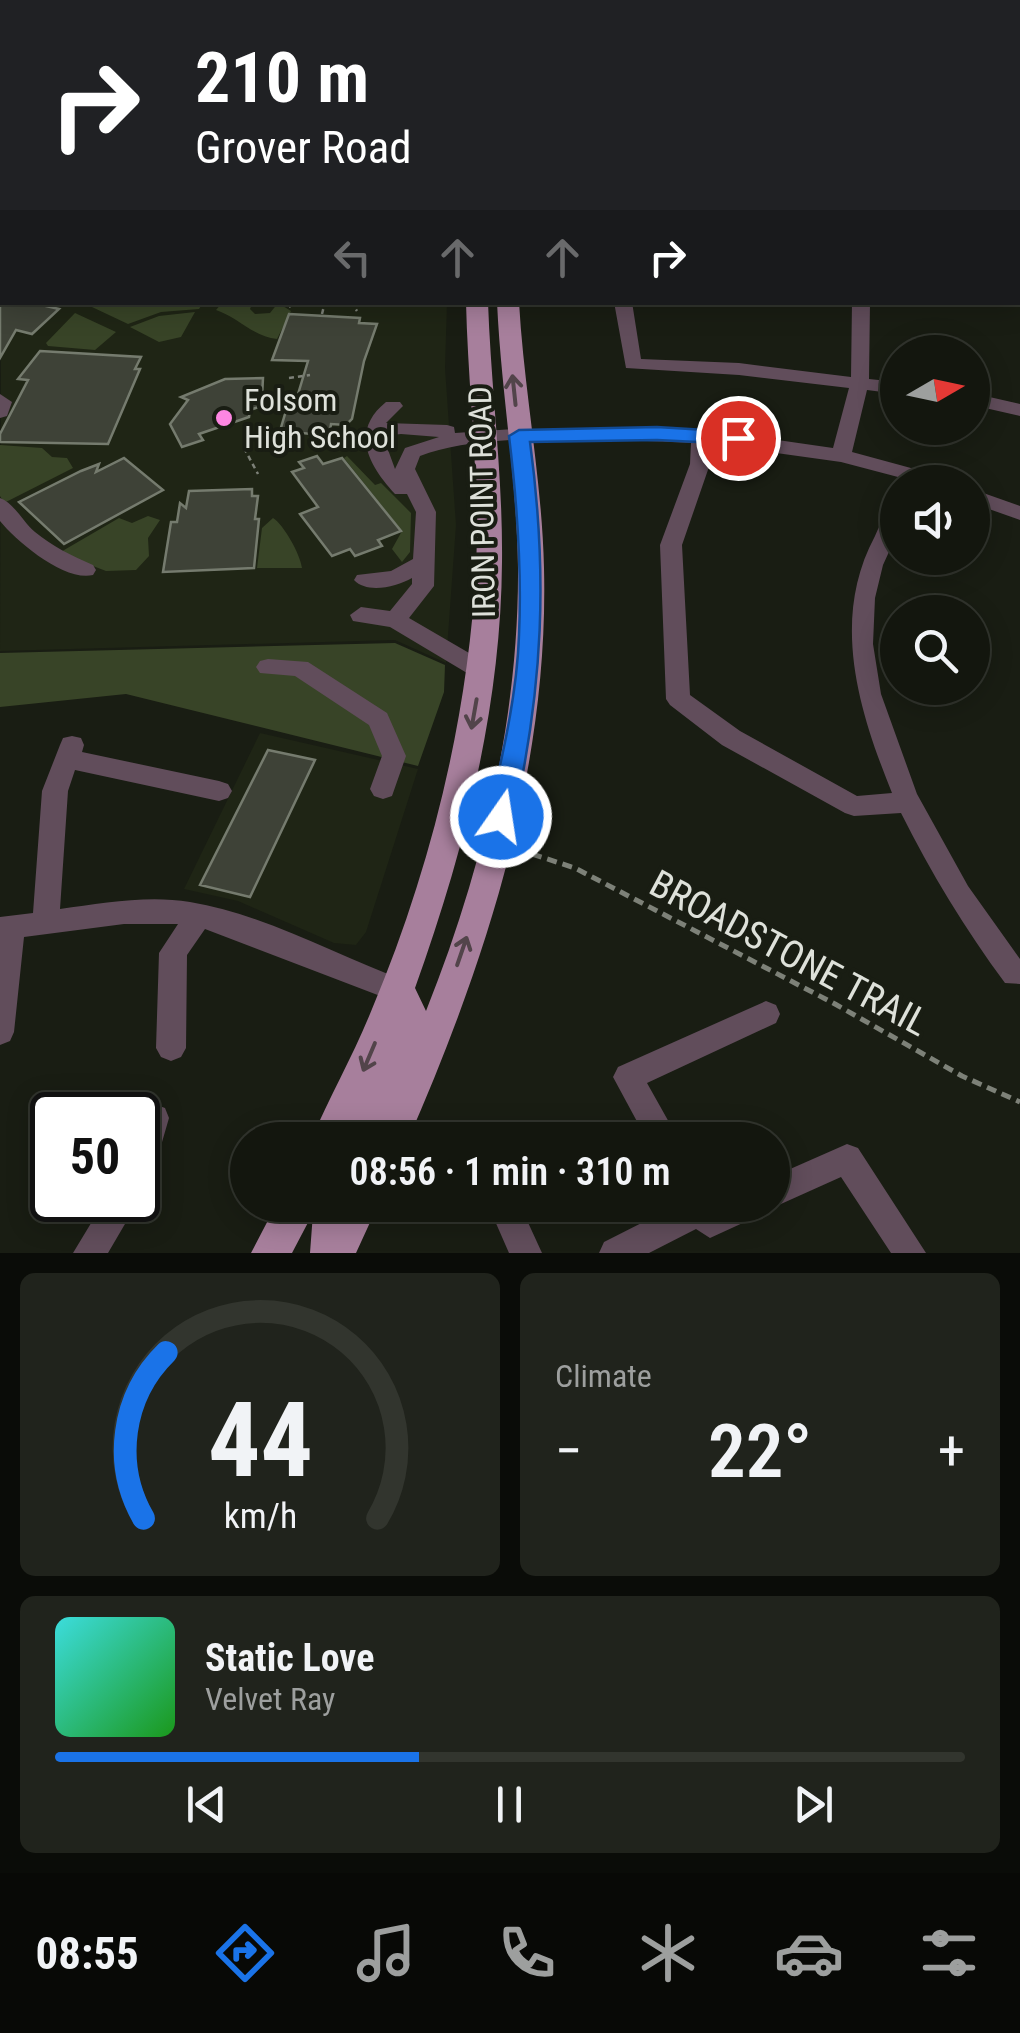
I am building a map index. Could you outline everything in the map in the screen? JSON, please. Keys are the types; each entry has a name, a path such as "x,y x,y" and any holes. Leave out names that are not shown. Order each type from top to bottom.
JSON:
{"main road":[{"name":"IRON POINT ROAD","path":"338,1122 396,990 450,826 480,670 489,568 477,305"},
{"name":"IRON POINT ROAD","path":"398,1122 474,918 512,766 531,638 528,508 508,305"},
{"name":"IRON POINT ROAD","path":"366,1122 407,1026 407,1000 396,990"},
{"path":"271,1253 288,1222"},
{"path":"332,1253 333,1222"},
{"path":"332,1253 349,1222"}],"street":[{"path":"623,305 633,364 739,368 880,385"},
{"path":"841,455 860,382 861,305"},
{"path":"0,400 0,412"},
{"path":"990,403 1020,410"},
{"path":"392,466 407,441 382,412 393,406"},
{"path":"398,430 444,431 485,438"},
{"path":"398,430 387,455 402,490"},
{"path":"398,430 376,457 384,472 426,512"},
{"path":"701,435 700,464 671,545 678,699 730,738 854,806 910,802"},
{"path":"394,620 424,586 426,512 406,475 408,456 430,444 519,436 701,435 841,455 880,467"},
{"path":"990,502 1020,513"},
{"path":"0,505 6,516 49,555 85,570"},
{"path":"880,544 868,578 861,634 869,698 910,802 962,901 1014,974"},
{"path":"365,580 395,578 422,564"},
{"path":"361,615 394,620 480,670"},
{"path":"268,667 300,668 379,719 394,756 382,790"},
{"path":"46,924 54,791 69,752 219,792"},
{"path":"0,1032 6,929 132,914 198,916 243,928 349,975 396,990"},
{"path":"171,1048 173,953 198,916"},
{"path":"654,1122 628,1077 766,1014"},
{"path":"790,1185 848,1160 910,1253"},
{"path":"89,1253 109,1222"},
{"path":"512,1222 526,1253"},
{"path":"615,1253 674,1222"}],"path":[{"path":"322,314 324,305"},
{"path":"353,305 357,311"},
{"path":"289,378 310,375"},
{"path":"265,434 303,447"},
{"path":"244,448 258,474"},
{"name":"BROADSTONE TRAIL","path":"532,854 574,868 872,1025 920,1056 1020,1102"}],"shaded area":[{"name":"Folsom High School","path":"1,305 447,305 445,368 456,525 446,663 395,640 0,651"},
{"path":"202,305 199,309 161,312 128,324 92,307"},
{"path":"220,305 252,305 255,314 270,313 281,305 291,311 277,339 261,335 216,310"},
{"path":"195,312 181,337 159,342 130,327 159,316"},
{"path":"75,313 116,332 95,350 48,346 46,343"},
{"path":"0,445 42,448 52,457 67,458 73,468 4,503 0,496"},
{"path":"347,456 375,485 381,483 411,513 410,552 402,562 392,549 402,531 344,458"},
{"path":"148,516 160,520 148,538 149,556 136,570 106,571 59,553 119,518 132,523"},
{"path":"273,518 291,540 302,568 257,568 262,528"},
{"path":"395,643 445,665 444,692 418,766 126,694 0,707 0,653"},
{"path":"260,733 418,769 366,932 356,945 334,943 238,901 184,889"}],"building":[{"path":"0,305 47,305 59,309 32,334 16,330 0,358"},
{"path":"289,314 360,318 359,323 377,324 364,361 352,419 346,425 331,424 330,430 312,434 280,431 288,404 295,404 308,361 272,360"},
{"path":"40,351 141,357 135,369 140,369 108,444 0,442 0,434 28,380 18,379"},
{"path":"263,378 262,397 267,404 250,410 249,417 199,434 203,440 182,447 170,424 188,400 181,397 225,379"},
{"path":"317,456 323,464 342,458 401,531 378,540 382,546 355,556 350,549 332,556 300,514 318,507 292,472 304,468 299,462"},
{"path":"124,458 163,490 64,544 19,502 81,471 99,464 96,472"},
{"path":"252,489 252,496 258,496 255,519 259,519 254,568 163,572 171,522 177,522 180,503 186,508 189,491"},
{"path":"268,750 315,760 250,897 200,885"}],"place":[{"name":"Folsom High School","path":"224,418"}],"route":[{"path":"501,817 522,712 531,638 528,508 519,436 657,434 738,438"}]}
